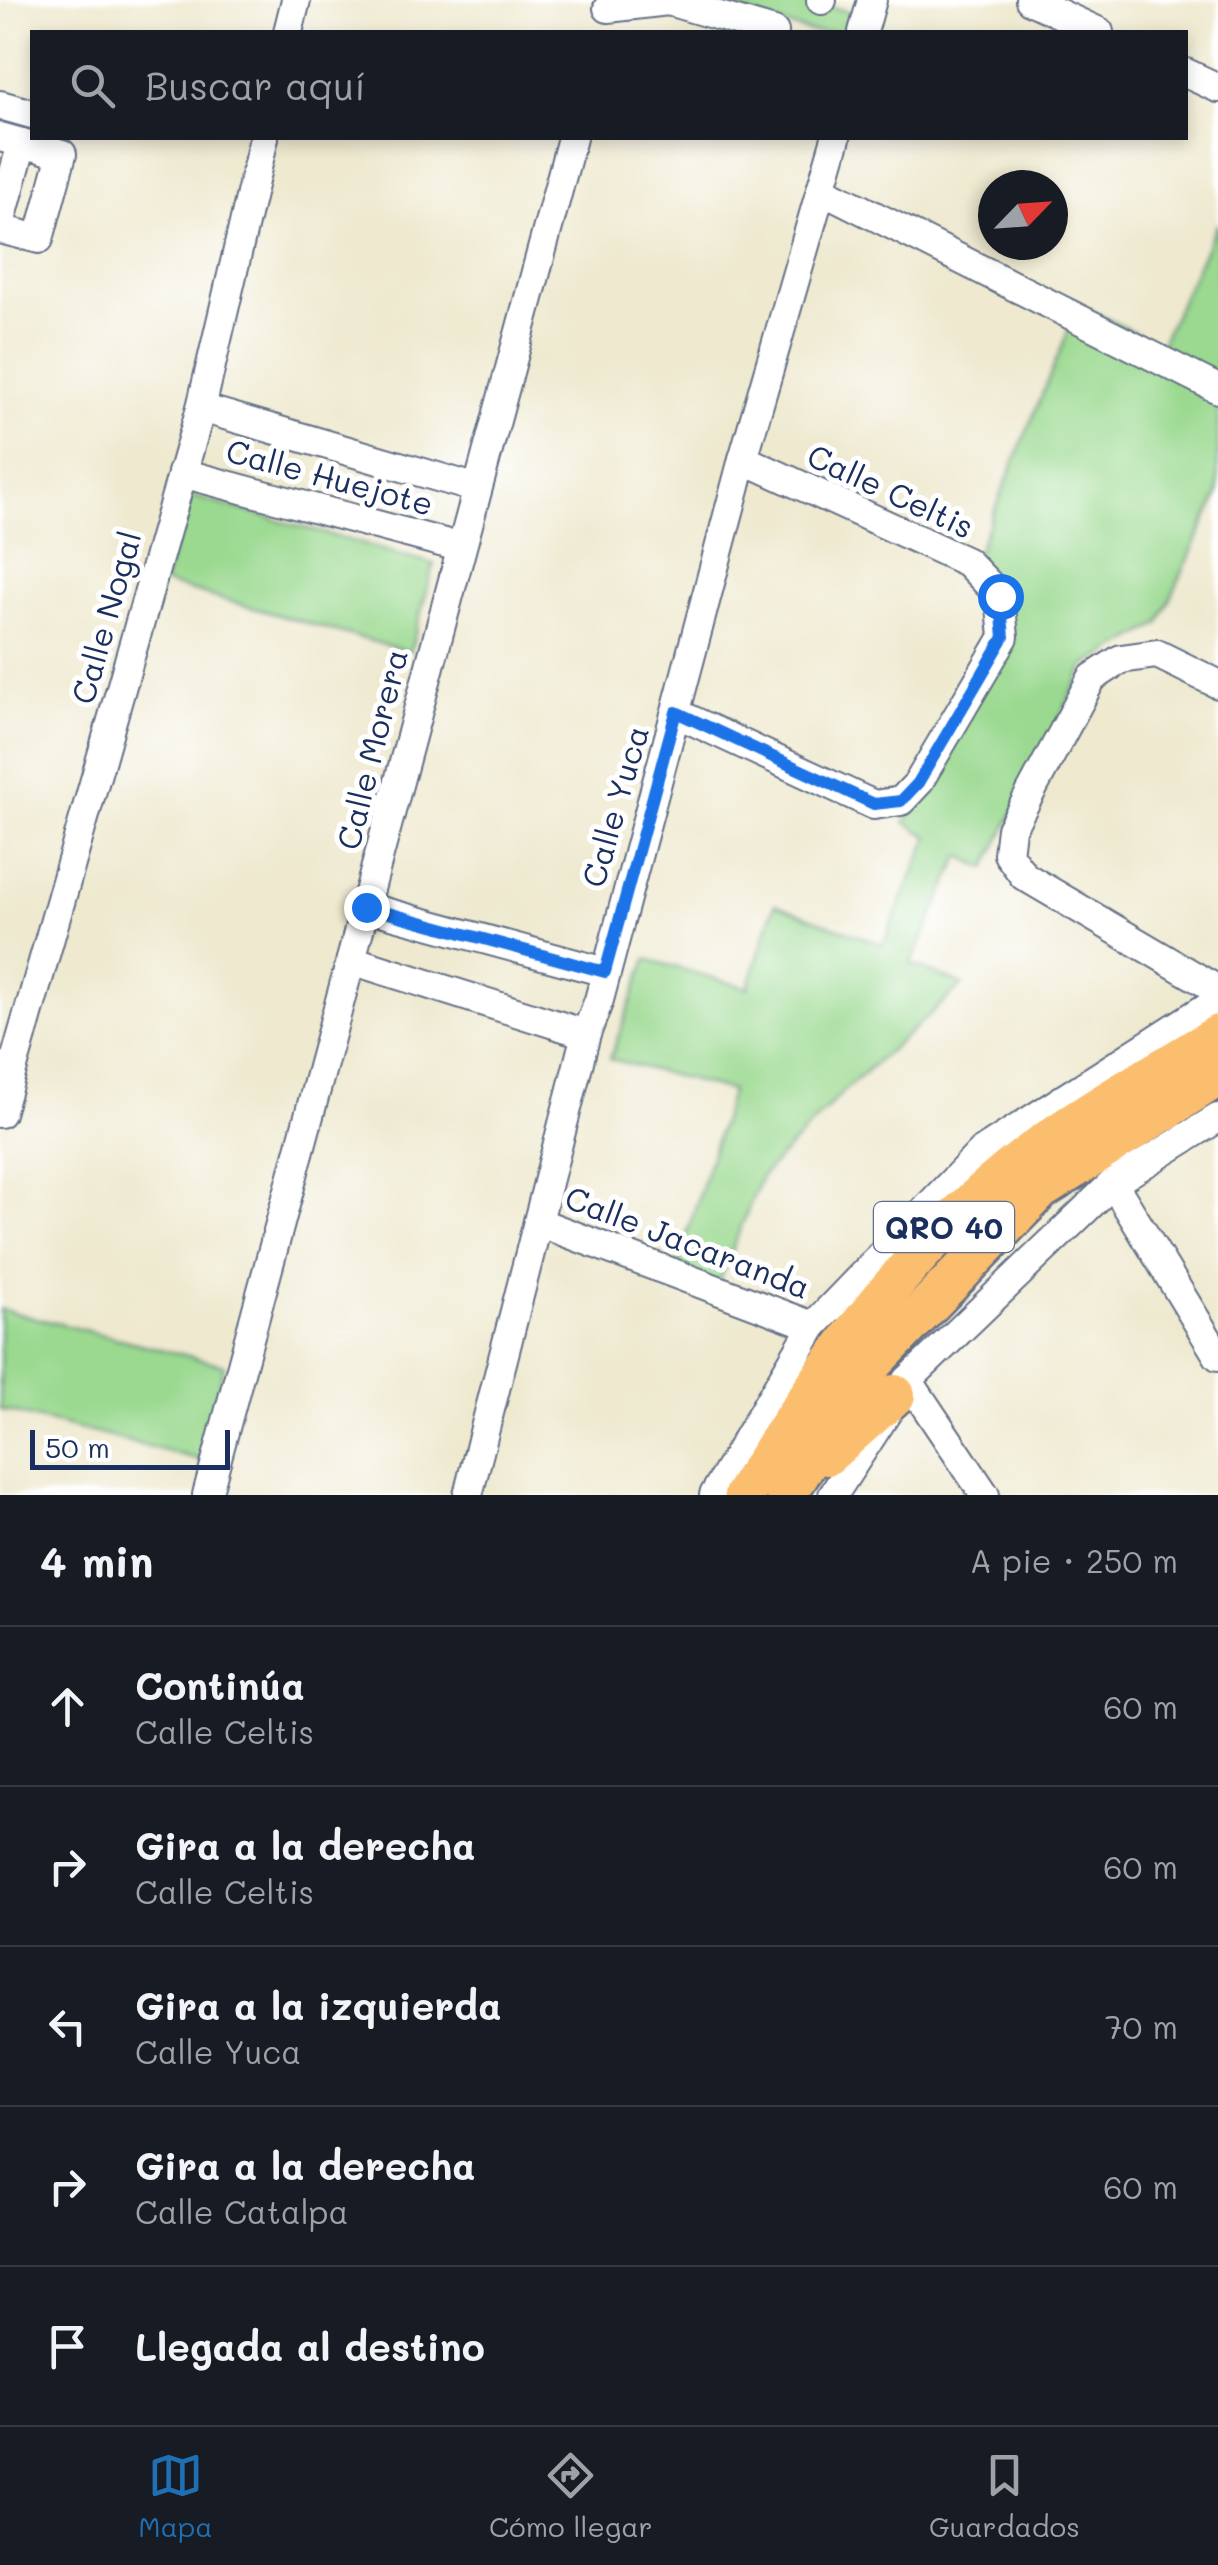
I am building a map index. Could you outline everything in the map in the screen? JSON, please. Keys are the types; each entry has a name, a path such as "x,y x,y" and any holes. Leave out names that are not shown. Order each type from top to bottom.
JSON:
{"highway":[{"name":"QRO 40","path":"744,1495 813,1384 932,1238 1026,1156 1218,1035"},
{"name":"QRO 40","path":"789,1492 865,1371 1040,1190 1218,1076"},
{"path":"789,1492 902,1387"}],"street":[{"path":"288,30 296,0"},
{"path":"864,30 872,0"},
{"path":"1030,0 1095,30"},
{"path":"607,13 668,1 767,30"},
{"path":"1188,74 1218,88"},
{"path":"0,104 30,113"},
{"path":"11,140 62,154 38,239 0,227 11,140"},
{"name":"Calle Nogal","path":"0,1113 201,408 264,140"},
{"name":"Calle Morera","path":"207,1495 571,140"},
{"name":"Calle Yuca","path":"468,1495 586,1034 743,459 836,140"},
{"path":"823,190 1218,389"},
{"name":"Calle Huejote","path":"201,408 476,488"},
{"name":"Calle Celtis","path":"676,712 874,804 901,801 918,783 1004,637 1000,596 968,562 743,459"},
{"name":"Calle Huejote","path":"182,472 459,547"},
{"path":"1218,684 1158,654 1121,659 1092,678 1011,829 1008,854 1024,876 1218,990"},
{"path":"366,907 605,972"},
{"path":"352,960 586,1034"},
{"path":"714,1495 813,1326 981,1152 1218,1000"},
{"path":"834,1495 902,1387 1113,1182 1218,1118"},
{"path":"1113,1182 1218,1356"},
{"name":"Calle Jacaranda","path":"538,1222 813,1326"},
{"path":"902,1387 986,1495"}],"green space":[{"path":"700,0 797,0 853,12 849,30 803,30"},
{"path":"1218,223 1218,494 1159,624 1085,666 986,868 960,856 911,964 963,985 846,1089 761,1177 717,1287 676,1270 731,1091 610,1059 647,959 748,988 775,904 883,945 929,837 905,822 1007,637 976,555 1079,305 1160,345"},
{"path":"188,495 434,564 410,652 164,583"},
{"path":"0,1309 224,1365 201,1460 0,1409"}],"route":[{"path":"366,907 605,972 676,712 874,804 901,801 918,783 1004,637 1000,596"}]}
